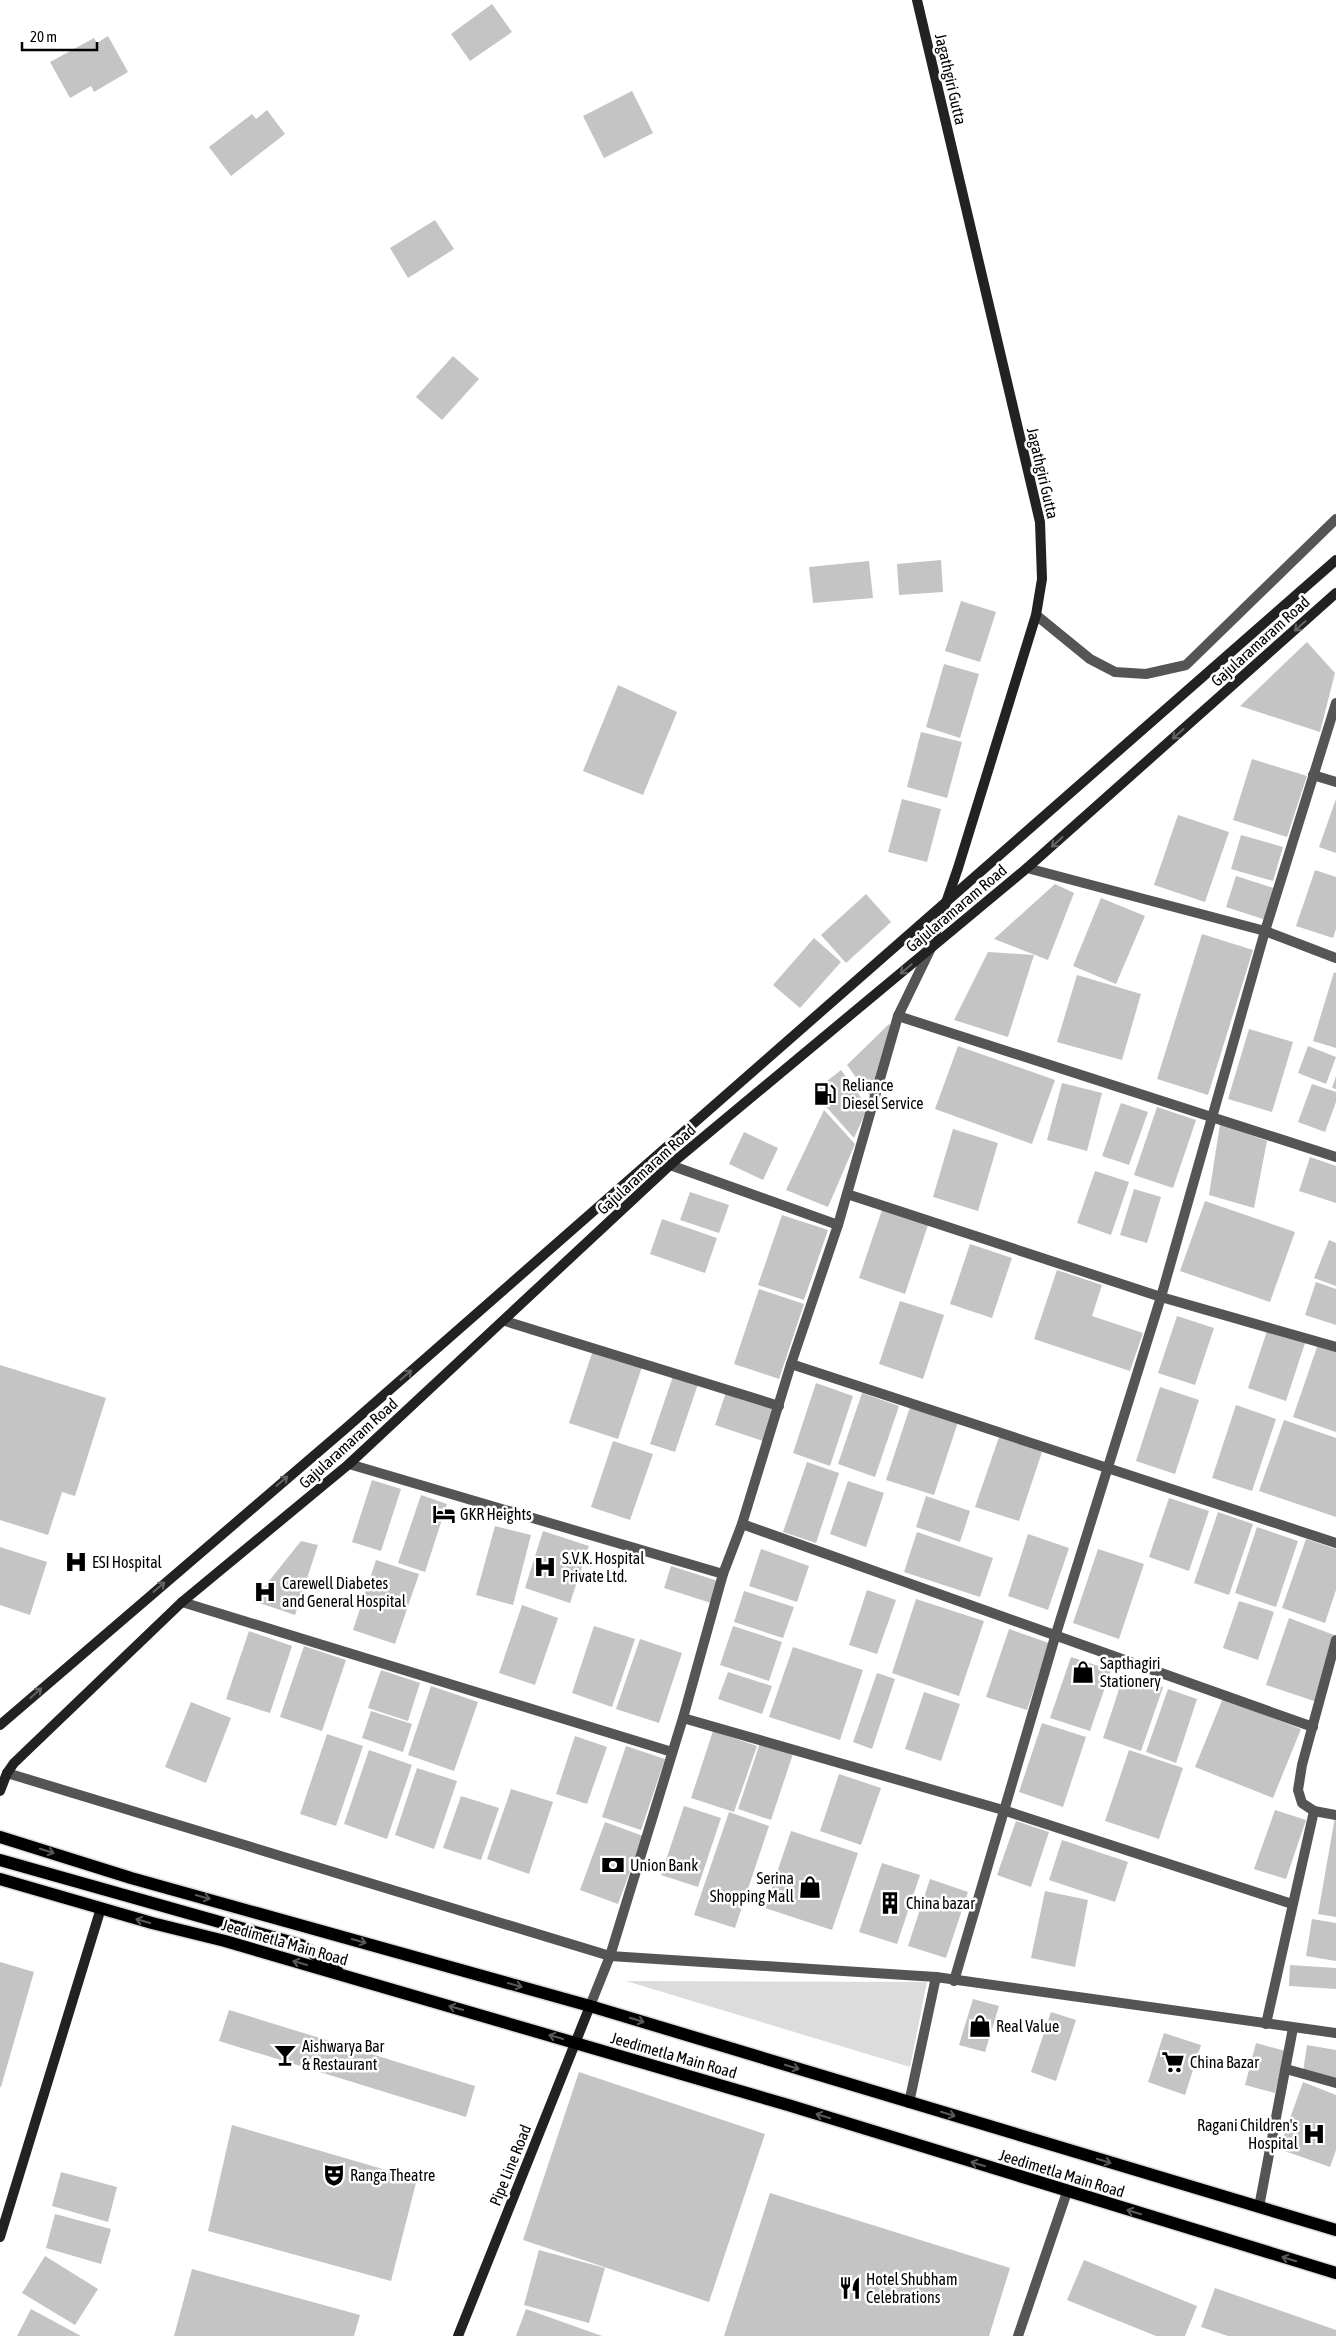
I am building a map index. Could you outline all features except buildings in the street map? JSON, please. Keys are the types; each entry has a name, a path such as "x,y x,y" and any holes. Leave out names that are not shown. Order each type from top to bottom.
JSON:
{"main road":[{"name":"Jagathgiri Gutta","path":"917,0 1040,522 1042,579 1036,615 958,868 931,947"},
{"name":"Gajularamaram Road","path":"0,1726 352,1422 862,974 945,905 1336,560"},
{"name":"Gajularamaram Road","path":"0,1790 6,1773 14,1763 182,1602 349,1464 670,1166 1028,868 1336,593"},
{"name":"Jeedimetla Main Road","path":"0,1837 131,1878 590,2006 1336,2230"},
{"path":"0,1860 301,1944 345,1976"},
{"name":"Jeedimetla Main Road","path":"0,1879 225,1941 788,2105 1066,2192 1336,2273"},
{"path":"0,2237 101,1908"},
{"name":"Pipe Line Road","path":"458,2336 590,2006"}],"street":[{"path":"1036,615 1090,659 1115,672 1146,674 1186,665 1336,519"},
{"path":"954,1981 1055,1637 1161,1298 1265,932 1336,703"},
{"path":"1314,775 1336,782"},
{"path":"1028,868 1265,932 1336,958"},
{"path":"590,2006 610,1956 683,1718 723,1574 742,1524 791,1364 838,1225 898,1016 931,947"},
{"path":"898,1016 1336,1157"},
{"path":"670,1166 838,1225"},
{"path":"847,1194 1161,1298 1336,1347"},
{"path":"505,1321 778,1406"},
{"path":"791,1364 1336,1543"},
{"path":"349,1464 723,1574"},
{"path":"742,1524 1055,1637 1313,1727"},
{"path":"182,1602 672,1752"},
{"path":"1336,1640 1298,1790 1302,1803 1314,1811 1336,1815"},
{"path":"683,1718 1003,1810 1292,1904"},
{"path":"6,1773 610,1956 936,1977 1336,2033"},
{"path":"1266,2024 1314,1811"},
{"path":"909,2102 936,1977"},
{"path":"1259,2207 1293,2028"},
{"path":"1286,2069 1336,2083"},
{"path":"1018,2336 1066,2192"}],"shaded area":[{"path":"626,1981 927,1982 910,2067"}],"place":[{"name":"Reliance Diesel Service","path":"825,1094"},
{"name":"GKR Heights","path":"444,1514"},
{"name":"ESI Hospital","path":"76,1562"},
{"name":"S.V.K. Hospital Private Ltd.","path":"545,1567"},
{"name":"Carewell Diabetes and General Hospital","path":"265,1592"},
{"name":"Sapthagiri Stationery","path":"1083,1672"},
{"name":"Union Bank","path":"613,1865"},
{"name":"Serina Shopping Mall","path":"810,1887"},
{"name":"China bazar","path":"890,1903"},
{"name":"Real Value","path":"980,2026"},
{"name":"Aishwarya Bar & Restaurant","path":"285,2055"},
{"name":"China Bazar","path":"1173,2062"},
{"name":"Ragani Children's Hospital","path":"1314,2134"},
{"name":"Ranga Theatre","path":"334,2175"},
{"name":"Hotel Shubham Celebrations","path":"850,2288"}]}
